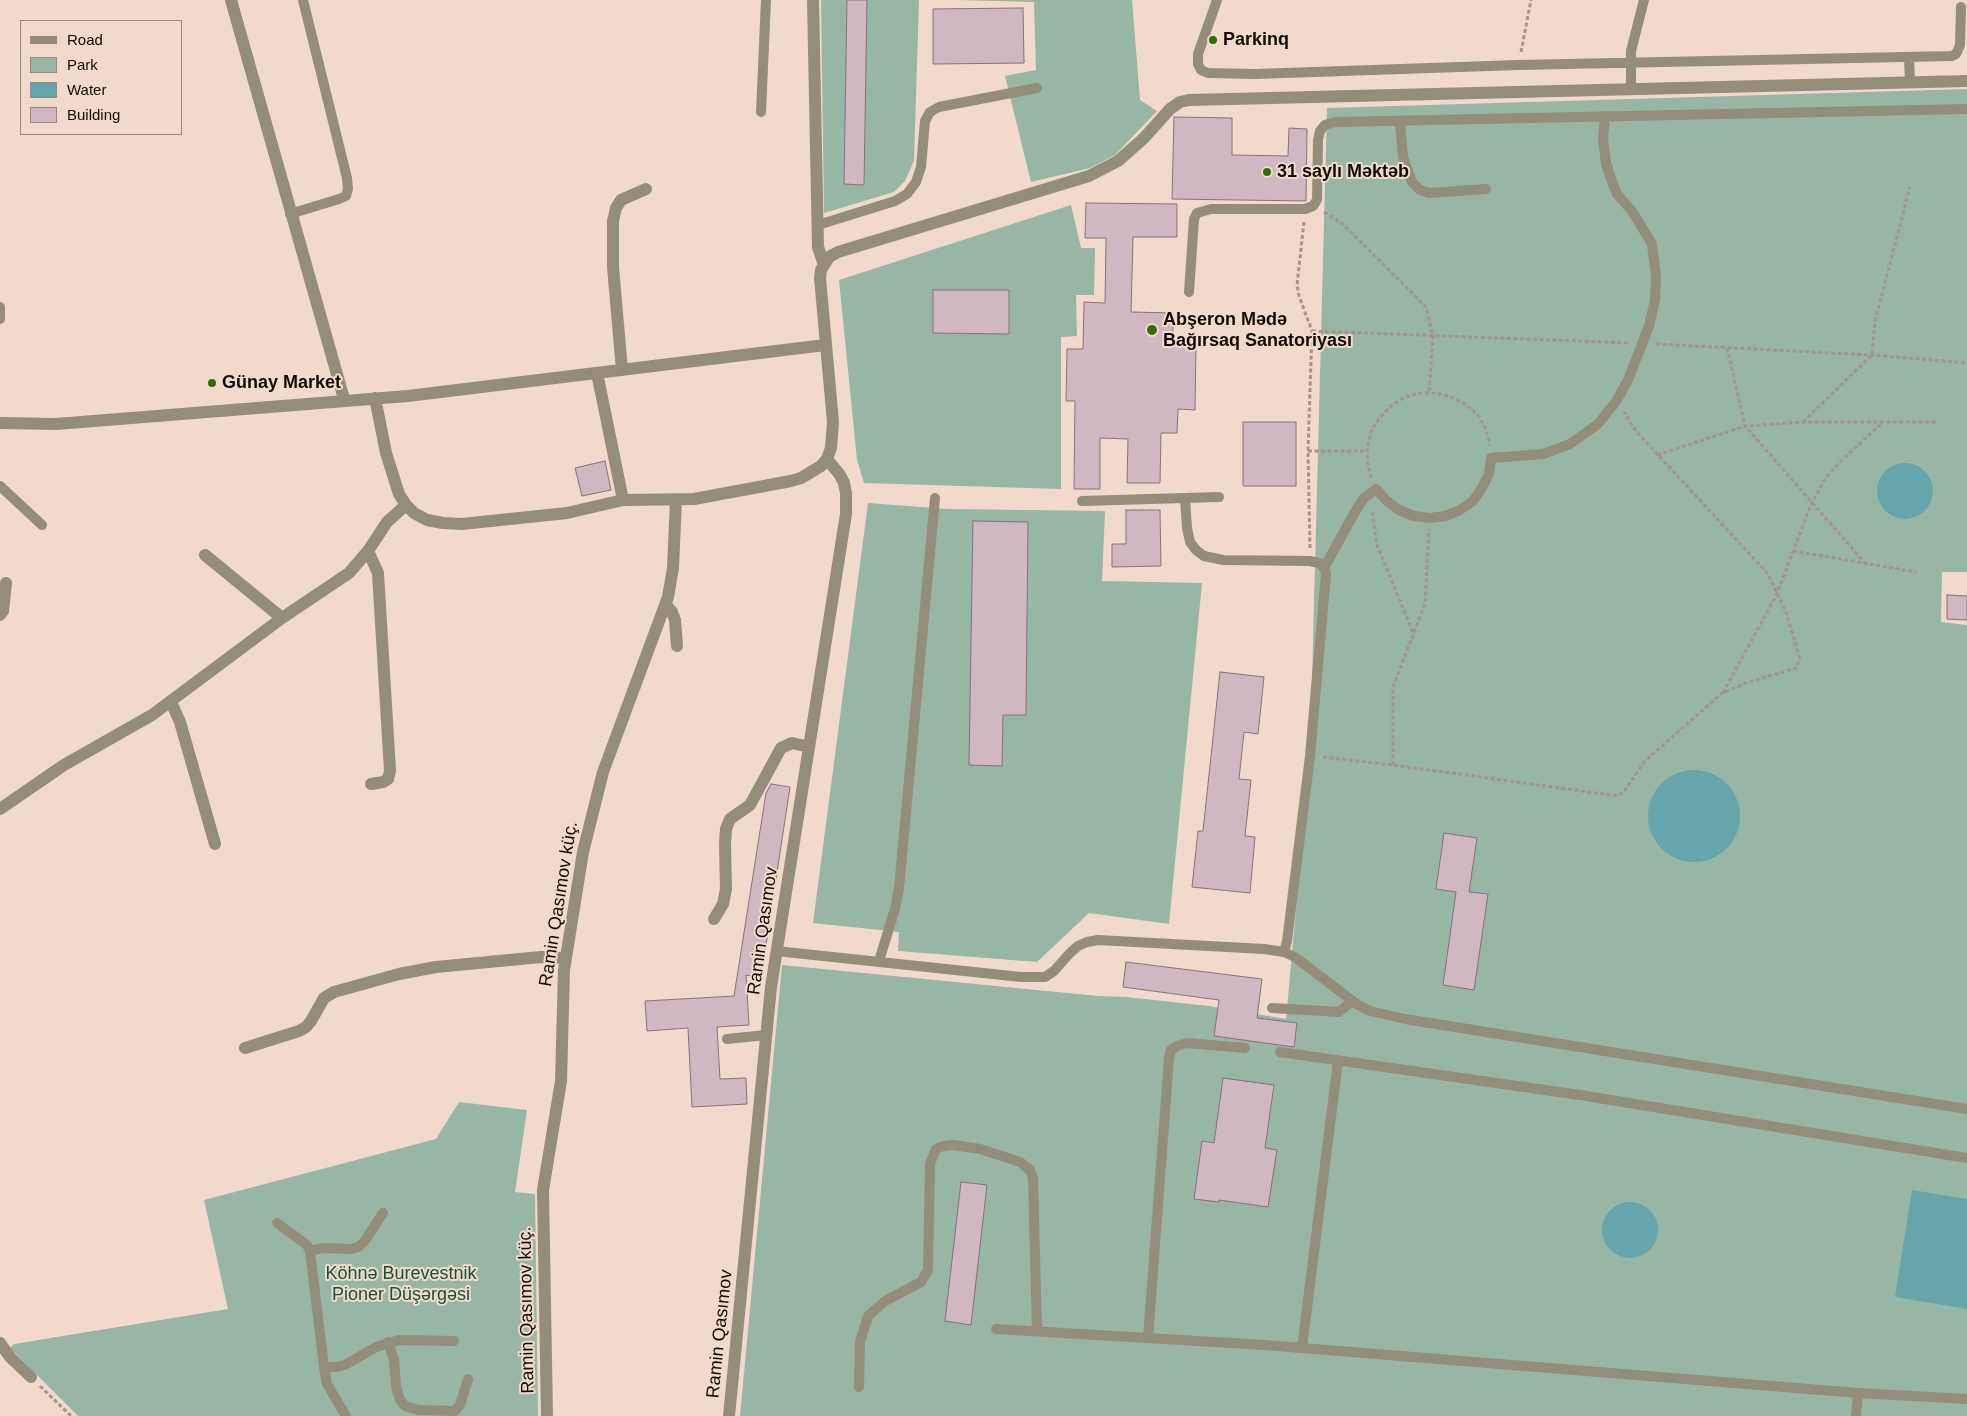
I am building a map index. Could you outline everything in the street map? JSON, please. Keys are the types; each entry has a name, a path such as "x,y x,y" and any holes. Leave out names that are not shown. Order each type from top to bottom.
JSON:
{"street":[{"path":"231,0 344,400"},
{"path":"813,0 818,247 824,265"},
{"path":"376,398 392,474 399,494 414,513 427,520 462,524 572,512 623,500 676,500 713,496 790,481 821,466 827,459 831,448 833,422 820,278 824,265 830,257 838,252 1060,186 1104,169 1131,151 1170,109 1180,102 1189,100 1967,81"},
{"path":"622,370 613,267 613,221 616,208 621,200 646,189"},
{"path":"0,423 56,424 450,392 825,345"},
{"path":"597,373 623,500"},
{"name":"Ramin Qasımov","path":"729,1416 766,1035 776,951 846,514 844,483 827,459"},
{"name":"Ramin Qasımov küç.","path":"547,1416 543,1190 561,1080 563,1052 562,986 584,852 600,782 666,605 672,584 676,500"},
{"path":"0,810 64,765 152,715 282,618 349,574 368,551 387,522 406,505"},
{"path":"368,551 374,560 378,573 390,771 388,779 371,784"},
{"path":"205,555 282,618"},
{"path":"0,615 3,611 6,583"},
{"path":"666,605 672,612 675,620 677,646"},
{"path":"171,702 180,722 215,844"},
{"path":"714,919 723,904 726,889 725,844 726,829 730,819 750,805 781,748 792,743 809,747"},
{"path":"245,1048 299,1031 306,1027 324,998 334,992 399,974 436,967 546,957 566,958"},
{"path":"0,1343 10,1357 31,1377"}],"lane":[{"path":"290,214 340,199 346,196 348,189 347,178 303,0"},
{"path":"761,112 766,0"},
{"path":"1216,0 1198,54 1198,64 1202,70 1208,73 1255,74 1518,65 1952,56 1956,54 1960,46 1961,7"},
{"path":"1631,89 1630,64 1644,0"},
{"path":"1909,57 1910,82"},
{"path":"818,225 895,201 907,194 916,182 921,167 924,121 930,112 939,107 1037,88"},
{"path":"1190,292 1194,219 1197,213 1211,209 1309,207 1317,200 1318,140 1320,130 1325,125 1335,122 1967,109"},
{"path":"1324,568 1356,510 1373,492 1399,510 1414,516 1430,518 1453,513 1472,500 1482,488 1489,474 1492,458 1543,454 1570,444 1598,424 1617,400 1628,380 1649,326 1655,300 1656,276 1652,244 1632,211 1617,194 1610,176 1606,163 1604,140 1605,116"},
{"path":"1400,122 1403,157 1412,182 1420,190 1429,193 1486,189"},
{"path":"0,307 0,319"},
{"path":"0,486 42,525"},
{"path":"1082,501 1219,497"},
{"path":"879,961 895,909 898,888 935,498"},
{"path":"1184,498 1190,542 1204,556 1223,560 1310,561 1319,562 1324,568 1326,583 1310,756 1287,941 1284,952"},
{"path":"776,951 1045,977 1054,971 1070,952 1078,946 1098,940 1264,949 1284,952 1295,958 1352,1001 1370,1012 1967,1109"},
{"path":"1272,1008 1339,1012 1352,1001"},
{"path":"727,1039 766,1035"},
{"path":"1148,1338 1171,1050 1187,1043 1245,1048"},
{"path":"1280,1052 1580,1095 1967,1158"},
{"path":"1302,1348 1338,1061"},
{"path":"859,1387 860,1342 868,1316 885,1301 921,1282 928,1270 930,1164 936,1149 943,1146 953,1144 980,1149 1020,1162 1030,1170 1033,1178 1036,1331"},
{"path":"310,1251 322,1248 351,1249 358,1247 364,1242 383,1213"},
{"path":"277,1223 307,1245 310,1251 327,1384 346,1416"},
{"path":"996,1329 1302,1348 1858,1393 1967,1400"},
{"path":"324,1367 345,1365 388,1342 399,1340 454,1341"},
{"path":"388,1342 394,1360 396,1387 400,1400 405,1406 418,1410 455,1411 460,1405 468,1379"},
{"path":"1856,1416 1858,1393"}],"path":[{"path":"1518,65 1531,0"},
{"path":"1803,422 1872,355 1875,321 1910,187"},
{"path":"1310,561 1308,451 1312,332 1298,296 1297,285 1309,207 1342,224 1426,307 1433,336 1429,393"},
{"path":"1727,348 1745,426 1811,504 1865,563"},
{"path":"1414,634 1377,545 1373,492 1367,460 1372,429 1380,416 1405,397 1429,393 1451,397 1465,404 1477,414 1488,435 1492,458"},
{"path":"1310,756 1393,765 1618,796 1625,790 1645,761 1722,694 1746,682 1796,668 1800,659 1786,612 1768,574 1636,431 1617,400"},
{"path":"1658,455 1745,426 1803,422 1936,422"},
{"path":"1722,694 1777,594 1811,504 1827,476 1840,460 1882,422"},
{"path":"1308,451 1367,451"},
{"path":"1393,765 1393,687 1425,604 1430,518"},
{"path":"1793,551 1916,572"},
{"path":"31,1377 71,1416"}],"green space":[{"path":"821,0 919,0 914,161 905,181 894,192 824,213"},
{"path":"957,0 1132,0 1140,100 1157,111 1115,155 1090,168 1031,182 1005,76 1036,70 1034,2"},
{"path":"1967,89 1967,572 1942,572 1941,622 1967,625 1967,1416 740,1416 782,965 1098,996 1126,997 1209,1006 1286,1019 1310,756 1327,108"},
{"path":"1071,205 1081,248 1095,248 1094,295 1076,295 1077,336 1061,337 1061,489 864,483 857,460 839,280"},
{"path":"868,503 947,509 1105,511 1102,581 1202,583 1169,924 1089,913 1037,962 898,951 899,932 813,923"},
{"name":"Köhnə Burevestnik Pioner Düşərgəsi","path":"459,1102 527,1110 515,1192 535,1194 538,1416 78,1416 10,1348 14,1344 228,1309 204,1200 436,1139"}],"water":[{"path":"1905,463 1916,465 1925,471 1931,480 1933,491 1931,502 1925,511 1916,517 1905,519 1894,517 1885,511 1879,502 1877,491 1879,480 1885,471 1894,465"},
{"path":"1694,770 1711,774 1726,784 1736,799 1740,816 1736,833 1726,848 1711,858 1694,862 1677,858 1662,848 1652,833 1648,816 1652,799 1662,784 1677,774"},
{"path":"1912,1190 1967,1199 1967,1309 1895,1297"},
{"path":"1630,1202 1641,1204 1650,1210 1656,1219 1658,1230 1656,1241 1650,1250 1641,1256 1630,1258 1619,1256 1610,1250 1604,1241 1602,1230 1604,1219 1610,1210 1619,1204"}],"building":[{"path":"847,0 867,0 864,185 844,184"},
{"path":"1023,8 1024,63 933,64 933,9"},
{"path":"1174,117 1232,118 1232,155 1288,156 1289,128 1307,129 1306,201 1172,199"},
{"path":"1086,203 1177,204 1177,237 1133,237 1131,312 1173,313 1173,344 1196,344 1195,410 1178,409 1177,433 1161,433 1160,483 1127,483 1128,439 1100,438 1100,489 1074,489 1075,401 1066,401 1067,349 1083,349 1084,302 1105,303 1106,238 1085,238"},
{"path":"933,290 1009,290 1009,334 933,333"},
{"path":"1243,422 1296,422 1296,486 1243,486"},
{"path":"605,461 611,490 582,496 575,468"},
{"path":"1126,510 1160,510 1161,566 1112,567 1112,544 1126,544"},
{"path":"973,521 1028,522 1026,715 1003,715 1002,766 969,765"},
{"path":"1947,595 1967,596 1967,620 1947,619"},
{"path":"1220,672 1264,677 1258,734 1244,732 1239,779 1251,780 1245,836 1255,837 1250,893 1192,887 1198,831 1203,831"},
{"path":"771,784 790,787 761,978 746,975 749,1025 717,1027 720,1079 746,1078 747,1104 692,1107 688,1028 647,1031 645,1001 734,996 766,793"},
{"path":"1444,833 1477,838 1469,892 1488,894 1474,990 1443,985 1456,892 1436,889"},
{"path":"1126,962 1262,979 1257,1018 1297,1023 1294,1047 1214,1036 1219,1000 1123,987"},
{"path":"1223,1078 1274,1085 1265,1148 1277,1150 1268,1207 1219,1200 1219,1202 1194,1199 1202,1141 1214,1143"},
{"path":"961,1182 987,1185 971,1325 945,1321"}],"place":[{"name":"Parkinq","path":"1213,40"},
{"name":"31 saylı Məktəb","path":"1267,172"},
{"name":"Abşeron Mədə Bağırsaq Sanatoriyası","path":"1152,330"},
{"name":"Günay Market","path":"212,383"}]}
